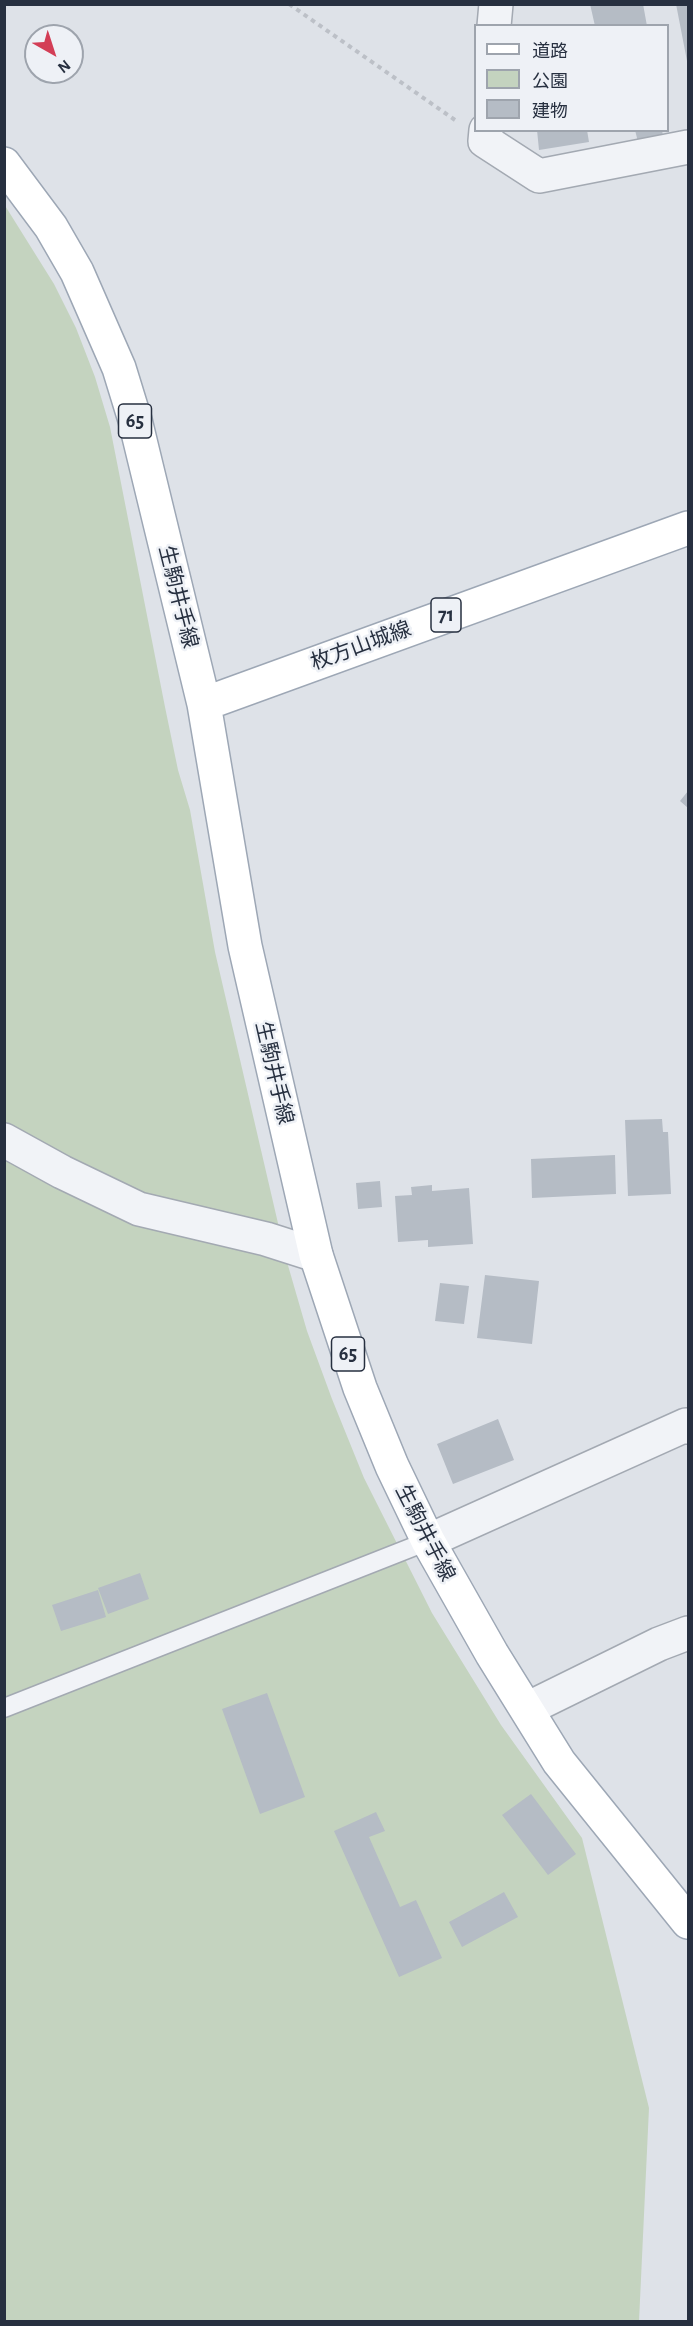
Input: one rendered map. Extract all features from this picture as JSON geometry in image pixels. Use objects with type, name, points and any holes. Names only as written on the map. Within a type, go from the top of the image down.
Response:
[{"type":"main road","name":"生駒井手線","points":[[4,164],[51,227],[76,272],[119,368],[135,420],[204,704],[245,946],[316,1254],[336,1322],[360,1388],[392,1466],[428,1541],[459,1598],[527,1709],[559,1761],[688,1922]]},
{"type":"main road","name":"枚方山城線","points":[[204,704],[688,528]]},
{"type":"street","points":[[494,24],[496,4]]},
{"type":"street","points":[[485,136],[539,176],[688,147]]},
{"type":"street","points":[[4,1140],[62,1172],[139,1209],[316,1254]]},
{"type":"street","points":[[428,1541],[686,1425],[688,1427]]},
{"type":"street","points":[[527,1709],[659,1644],[688,1634]]},
{"type":"lane","points":[[4,1708],[428,1541]]},
{"type":"path","points":[[289,4],[474,129]]},
{"type":"green space","points":[[4,204],[54,284],[76,328],[95,377],[110,427],[178,770],[190,810],[215,952],[287,1262],[307,1331],[364,1478],[432,1613],[501,1725],[582,1838],[649,2108],[639,2321],[5,2321]]},
{"type":"building","points":[[590,4],[643,4],[647,24],[595,24]]},
{"type":"building","points":[[676,4],[688,4],[687,61]]},
{"type":"building","points":[[537,132],[587,132],[589,142],[539,150]]},
{"type":"building","points":[[636,132],[662,132],[663,136],[638,142]]},
{"type":"building","points":[[688,791],[688,808],[680,801]]},
{"type":"building","points":[[662,1119],[663,1132],[668,1132],[671,1194],[628,1196],[625,1120]]},
{"type":"building","points":[[615,1155],[616,1194],[532,1198],[531,1159]]},
{"type":"building","points":[[380,1181],[382,1207],[358,1209],[356,1183]]},
{"type":"building","points":[[432,1185],[432,1191],[469,1188],[473,1244],[428,1247],[428,1240],[398,1242],[395,1196],[412,1195],[411,1187]]},
{"type":"building","points":[[485,1275],[539,1281],[532,1344],[477,1338]]},
{"type":"building","points":[[440,1283],[469,1286],[464,1324],[435,1321]]},
{"type":"building","points":[[498,1419],[514,1460],[453,1484],[437,1444]]},
{"type":"building","points":[[140,1573],[149,1599],[108,1614],[98,1588]]},
{"type":"building","points":[[98,1590],[106,1617],[61,1631],[52,1605]]},
{"type":"building","points":[[267,1693],[305,1797],[260,1814],[222,1709]]},
{"type":"building","points":[[531,1794],[576,1854],[548,1875],[502,1815]]},
{"type":"building","points":[[376,1812],[385,1831],[369,1837],[400,1907],[416,1900],[442,1958],[399,1977],[334,1831]]},
{"type":"building","points":[[504,1892],[518,1917],[462,1947],[449,1922]]}]
